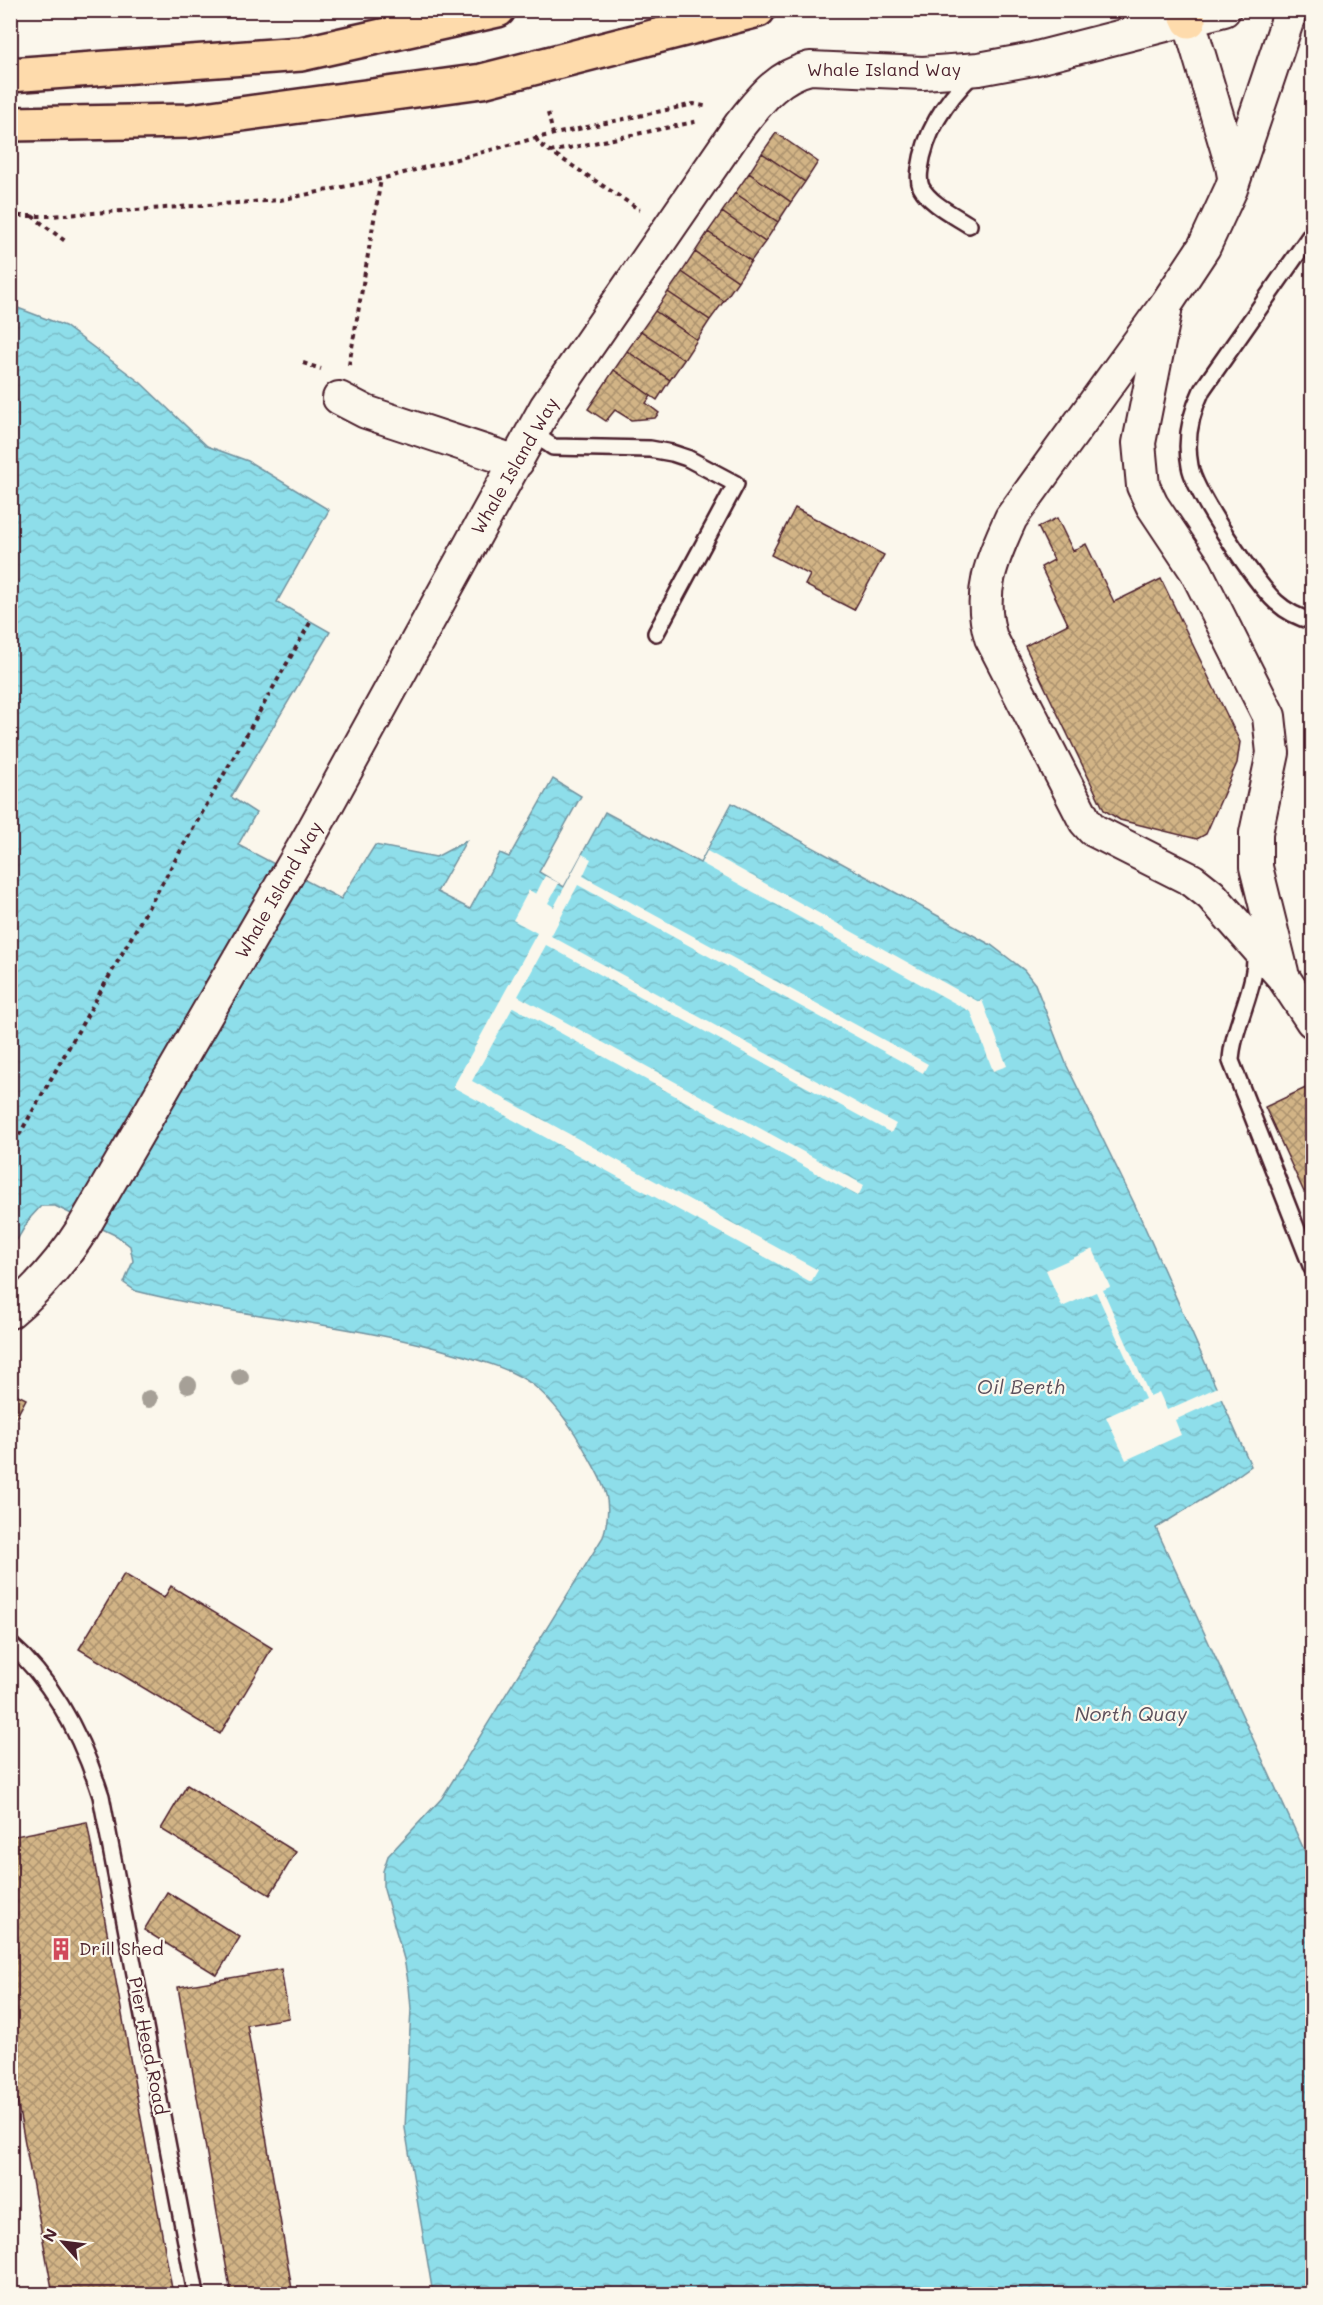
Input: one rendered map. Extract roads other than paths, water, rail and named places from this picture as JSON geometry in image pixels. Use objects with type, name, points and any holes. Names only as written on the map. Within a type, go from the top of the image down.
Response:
[{"type":"highway","points":[[10,75],[301,54],[498,10]]},
{"type":"highway","points":[[10,124],[190,121],[482,81],[758,10]]},
{"type":"street","name":"Whale Island Way","points":[[57,1266],[83,1228],[311,834],[517,462],[531,432],[740,125],[770,88],[794,72],[810,68],[923,73],[979,69],[1033,60],[1186,16],[1224,10]]},
{"type":"street","points":[[1291,10],[1231,189],[1204,247],[1167,303],[1011,518],[995,552],[985,601],[986,622],[991,638],[1085,821],[1103,836],[1192,880],[1211,895],[1283,977],[1312,1022]]},
{"type":"street","points":[[1186,16],[1234,177]]},
{"type":"street","points":[[1167,303],[1140,443],[1143,486],[1152,505],[1196,571],[1269,716],[1273,753],[1256,833],[1257,867],[1283,977]]},
{"type":"street","points":[[339,399],[366,412],[517,462]]},
{"type":"street","points":[[10,1312],[37,1289],[57,1266]]},
{"type":"street","points":[[10,1331],[39,1297],[57,1266]]},
{"type":"lane","points":[[969,225],[926,194],[920,186],[919,177],[924,148],[935,122],[953,95],[979,69]]},
{"type":"lane","points":[[1312,233],[1202,390],[1193,408],[1190,426],[1190,465],[1195,484],[1205,501],[1260,585],[1275,602],[1292,614],[1312,621]]},
{"type":"lane","points":[[531,432],[553,447],[650,449],[672,453],[708,468],[736,484],[656,633]]},
{"type":"lane","points":[[1249,937],[1255,953],[1253,971],[1232,1047],[1231,1061],[1312,1268]]},
{"type":"lane","name":"Pier Head Road","points":[[10,1644],[33,1667],[67,1717],[87,1757],[101,1796],[196,2295]]},
{"type":"water","points":[[10,305],[65,326],[141,383],[207,446],[248,461],[329,510],[277,602],[330,632],[231,797],[256,813],[238,845],[341,899],[375,845],[436,857],[466,841],[437,892],[470,909],[500,853],[509,857],[553,779],[581,796],[539,872],[564,887],[605,812],[700,863],[732,803],[991,945],[1024,970],[1035,984],[1067,1066],[1134,1203],[1251,1466],[1216,1491],[1156,1528],[1312,1867],[1312,2294],[433,2294],[405,2128],[411,2009],[409,1986],[404,1959],[383,1886],[383,1871],[388,1856],[442,1798],[603,1537],[608,1504],[599,1477],[571,1427],[541,1392],[525,1379],[506,1370],[457,1354],[377,1335],[216,1308],[136,1291],[124,1283],[133,1261],[130,1246],[117,1236],[55,1206],[41,1206],[30,1218],[17,1240],[11,1236]]},
{"type":"place","name":"Drill Shed","points":[[61,1949]]},
{"type":"water label","name":"Oil Berth","points":[[1021,1387]]},
{"type":"water label","name":"North Quay","points":[[1131,1714]]}]
